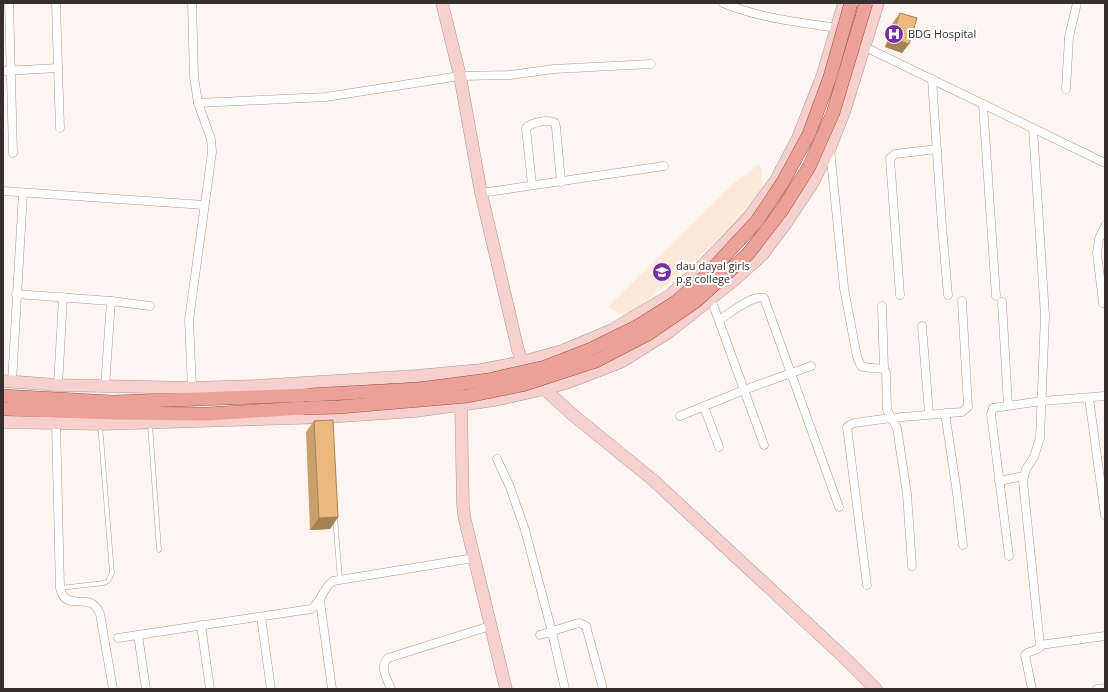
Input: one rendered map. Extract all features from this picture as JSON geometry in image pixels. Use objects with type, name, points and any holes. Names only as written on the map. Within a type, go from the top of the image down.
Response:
[{"type":"main road","points":[[442,3],[460,76],[481,193],[518,350],[527,371],[573,416],[653,480],[849,662],[876,689]]},
{"type":"main road","points":[[8,382],[58,385],[192,388],[262,386],[416,376],[481,370],[522,362],[562,351],[612,330],[669,296],[722,246],[749,217],[776,180],[798,138],[822,77],[844,3]]},
{"type":"main road","points":[[3,409],[114,413],[207,414],[488,380],[545,367],[591,349],[638,326],[676,302],[706,276],[757,221],[783,182],[809,134],[830,77],[851,3]]},
{"type":"main road","points":[[3,396],[113,402],[306,402],[339,406],[468,396],[522,385],[596,361],[648,334],[695,302],[748,254],[782,210],[809,167],[833,113],[866,3]]},
{"type":"main road","points":[[3,422],[100,424],[149,422],[327,421],[461,406],[495,400],[568,382],[621,362],[669,332],[711,299],[762,255],[786,223],[812,184],[830,148],[844,112],[878,3]]},
{"type":"main road","points":[[461,406],[464,506],[467,532],[506,689]]},
{"type":"street","points":[[10,3],[7,71],[13,153]]},
{"type":"street","points":[[56,3],[60,128]]},
{"type":"street","points":[[192,3],[194,77],[198,103],[211,139],[212,152],[189,320],[192,388]]},
{"type":"street","points":[[723,3],[768,18],[836,28]]},
{"type":"street","points":[[1066,89],[1069,37],[1077,3]]},
{"type":"street","points":[[864,47],[1105,163]]},
{"type":"street","points":[[198,103],[326,97],[460,76],[510,76],[538,70],[561,68],[651,64]]},
{"type":"street","points":[[7,71],[58,68]]},
{"type":"street","points":[[932,79],[948,295]]},
{"type":"street","points":[[983,104],[1008,405]]},
{"type":"street","points":[[532,185],[526,128],[531,124],[548,121],[555,123],[556,127],[561,182]]},
{"type":"street","points":[[1032,689],[1025,654],[1037,650],[1040,647],[1040,644],[1023,481],[1026,469],[1034,457],[1040,438],[1045,316],[1033,128]]},
{"type":"street","points":[[830,148],[844,288],[858,362],[865,368],[884,369]]},
{"type":"street","points":[[900,295],[890,158],[895,154],[937,150]]},
{"type":"street","points":[[481,193],[664,166]]},
{"type":"street","points":[[3,191],[204,204]]},
{"type":"street","points":[[8,382],[23,193]]},
{"type":"street","points":[[1103,303],[1097,253],[1105,226]]},
{"type":"street","points":[[16,294],[111,301],[150,306]]},
{"type":"street","points":[[58,385],[63,297]]},
{"type":"street","points":[[719,320],[754,298],[764,298],[839,507]]},
{"type":"street","points":[[711,299],[764,445]]},
{"type":"street","points":[[105,386],[111,301]]},
{"type":"street","points":[[868,585],[848,427],[854,424],[891,418],[962,412],[968,407],[962,301]]},
{"type":"street","points":[[882,306],[887,410],[897,428],[907,494],[912,566]]},
{"type":"street","points":[[922,326],[929,414]]},
{"type":"street","points":[[680,416],[744,390],[811,366]]},
{"type":"street","points":[[1009,556],[991,411],[993,408],[1008,405],[1105,396]]},
{"type":"street","points":[[1089,398],[1105,515]]},
{"type":"street","points":[[704,406],[719,447]]},
{"type":"street","points":[[945,413],[963,545]]},
{"type":"street","points":[[56,423],[60,588],[63,596],[67,600],[87,602],[94,604],[98,608],[113,689]]},
{"type":"street","points":[[497,460],[510,487],[525,530],[552,632],[565,689]]},
{"type":"street","points":[[1000,481],[1024,476]]},
{"type":"street","points":[[118,638],[311,609],[320,601],[328,584],[333,581],[474,558]]},
{"type":"street","points":[[320,601],[332,689]]},
{"type":"street","points":[[261,617],[271,689]]},
{"type":"street","points":[[540,636],[575,624],[580,623],[586,626],[603,689]]},
{"type":"street","points":[[201,626],[210,689]]},
{"type":"street","points":[[391,689],[383,667],[384,662],[388,658],[490,626]]},
{"type":"street","points":[[138,634],[146,689]]},
{"type":"street","points":[[1040,644],[1105,636]]},
{"type":"street","points":[[1097,689],[1105,688]]},
{"type":"lane","points":[[149,422],[159,550]]},
{"type":"lane","points":[[60,588],[104,583],[108,581],[112,573],[100,424]]},
{"type":"lane","points":[[334,510],[340,580]]},
{"type":"shaded area","name":"dau dayal girls p.g college","points":[[760,164],[764,194],[716,242],[646,302],[649,322],[630,319],[608,307],[734,183]]},
{"type":"building","points":[[900,13],[917,18],[909,44],[891,38]]},
{"type":"building","points":[[333,420],[338,517],[319,518],[314,421]]},
{"type":"place","name":"BDG Hospital","points":[[894,34]]},
{"type":"place","name":"dau dayal girls p.g college","points":[[662,272]]}]
